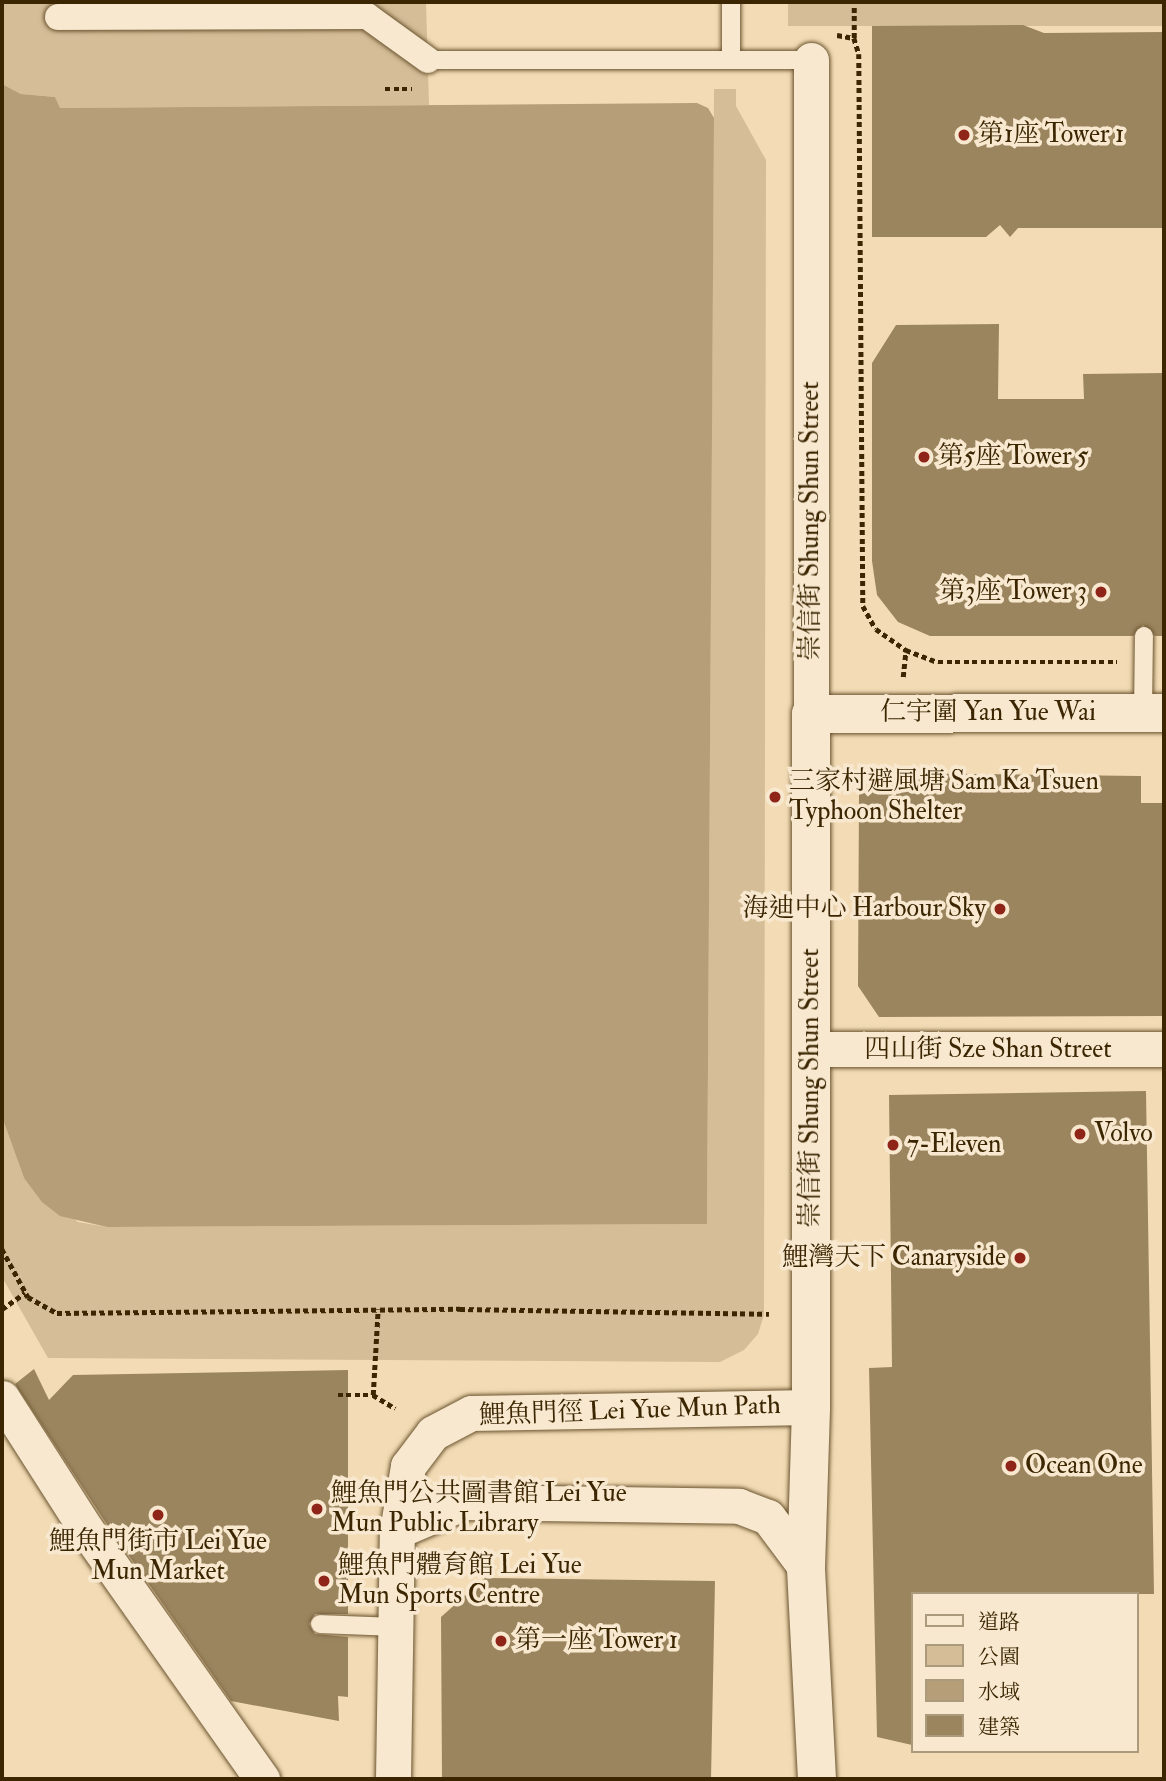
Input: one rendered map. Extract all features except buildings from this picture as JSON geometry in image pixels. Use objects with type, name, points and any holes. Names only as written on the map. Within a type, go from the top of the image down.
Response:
[{"type":"street","points":[[58,17],[367,16],[428,60]]},
{"type":"street","name":"崇信街 Shung Shun Street","points":[[817,1779],[813,1762],[806,1568],[811,1407],[811,714],[821,47]]},
{"type":"street","name":"仁宇圍 Yan Yue Wai","points":[[811,714],[1154,713]]},
{"type":"street","name":"四山街 Sze Shan Street","points":[[812,1049],[1164,1049]]},
{"type":"street","points":[[2,1398],[87,1531],[262,1779]]},
{"type":"street","name":"鯉魚門徑 Lei Yue Mun Path","points":[[393,1779],[397,1531],[408,1466],[432,1433],[471,1413],[811,1407]]},
{"type":"street","points":[[397,1531],[465,1502],[739,1506],[768,1517],[806,1568]]},
{"type":"lane","points":[[731,3],[731,60]]},
{"type":"lane","points":[[428,60],[731,60],[821,47]]},
{"type":"lane","points":[[1144,636],[1143,662],[1154,713]]},
{"type":"lane","points":[[320,1624],[394,1627]]},
{"type":"path","name":"仁宇圍 Yan Yue Wai","points":[[854,2],[854,38],[859,54],[863,606],[876,629],[906,650],[938,662],[1143,662]]},
{"type":"path","points":[[821,47],[854,38]]},
{"type":"path","points":[[385,89],[419,89]]},
{"type":"path","points":[[2,1249],[25,1293],[57,1313],[378,1309],[769,1314]]},
{"type":"path","points":[[2,1309],[25,1293]]},
{"type":"path","points":[[373,1395],[378,1309]]},
{"type":"path","points":[[338,1395],[373,1395],[395,1409]]},
{"type":"green space","points":[[2,2],[426,2],[429,105],[59,108],[55,97],[21,94],[2,84]]},
{"type":"green space","points":[[788,2],[1164,2],[1164,26],[788,26]]},
{"type":"green space","points":[[714,89],[736,89],[736,106],[766,160],[764,1315],[758,1334],[744,1350],[720,1362],[48,1358],[2,1277],[2,1117],[24,1178],[78,1222],[107,1227],[707,1224]]},
{"type":"water","points":[[2,84],[21,94],[55,97],[60,108],[697,103],[708,108],[714,118],[707,1224],[107,1227],[60,1216],[42,1202],[24,1178],[2,1117]]},
{"type":"place","name":"第1座 Tower 1","points":[[964,135]]},
{"type":"place","name":"第5座 Tower 5","points":[[924,457]]},
{"type":"place","name":"第3座 Tower 3","points":[[1101,592]]},
{"type":"place","name":"三家村避風塘 Sam Ka Tsuen Typhoon Shelter","points":[[775,797]]},
{"type":"place","name":"海迪中心 Harbour Sky","points":[[1000,909]]},
{"type":"place","name":"Volvo","points":[[1080,1134]]},
{"type":"place","name":"7-Eleven","points":[[893,1145]]},
{"type":"place","name":"鯉灣天下 Canaryside","points":[[1020,1258]]},
{"type":"place","name":"Ocean One","points":[[1011,1466]]},
{"type":"place","name":"鯉魚門公共圖書館 Lei Yue Mun Public Library","points":[[317,1509]]},
{"type":"place","name":"鯉魚門街市 Lei Yue Mun Market","points":[[158,1515]]},
{"type":"place","name":"鯉魚門體育館 Lei Yue Mun Sports Centre","points":[[324,1581]]},
{"type":"place","name":"第一座 Tower 1","points":[[501,1641]]}]
